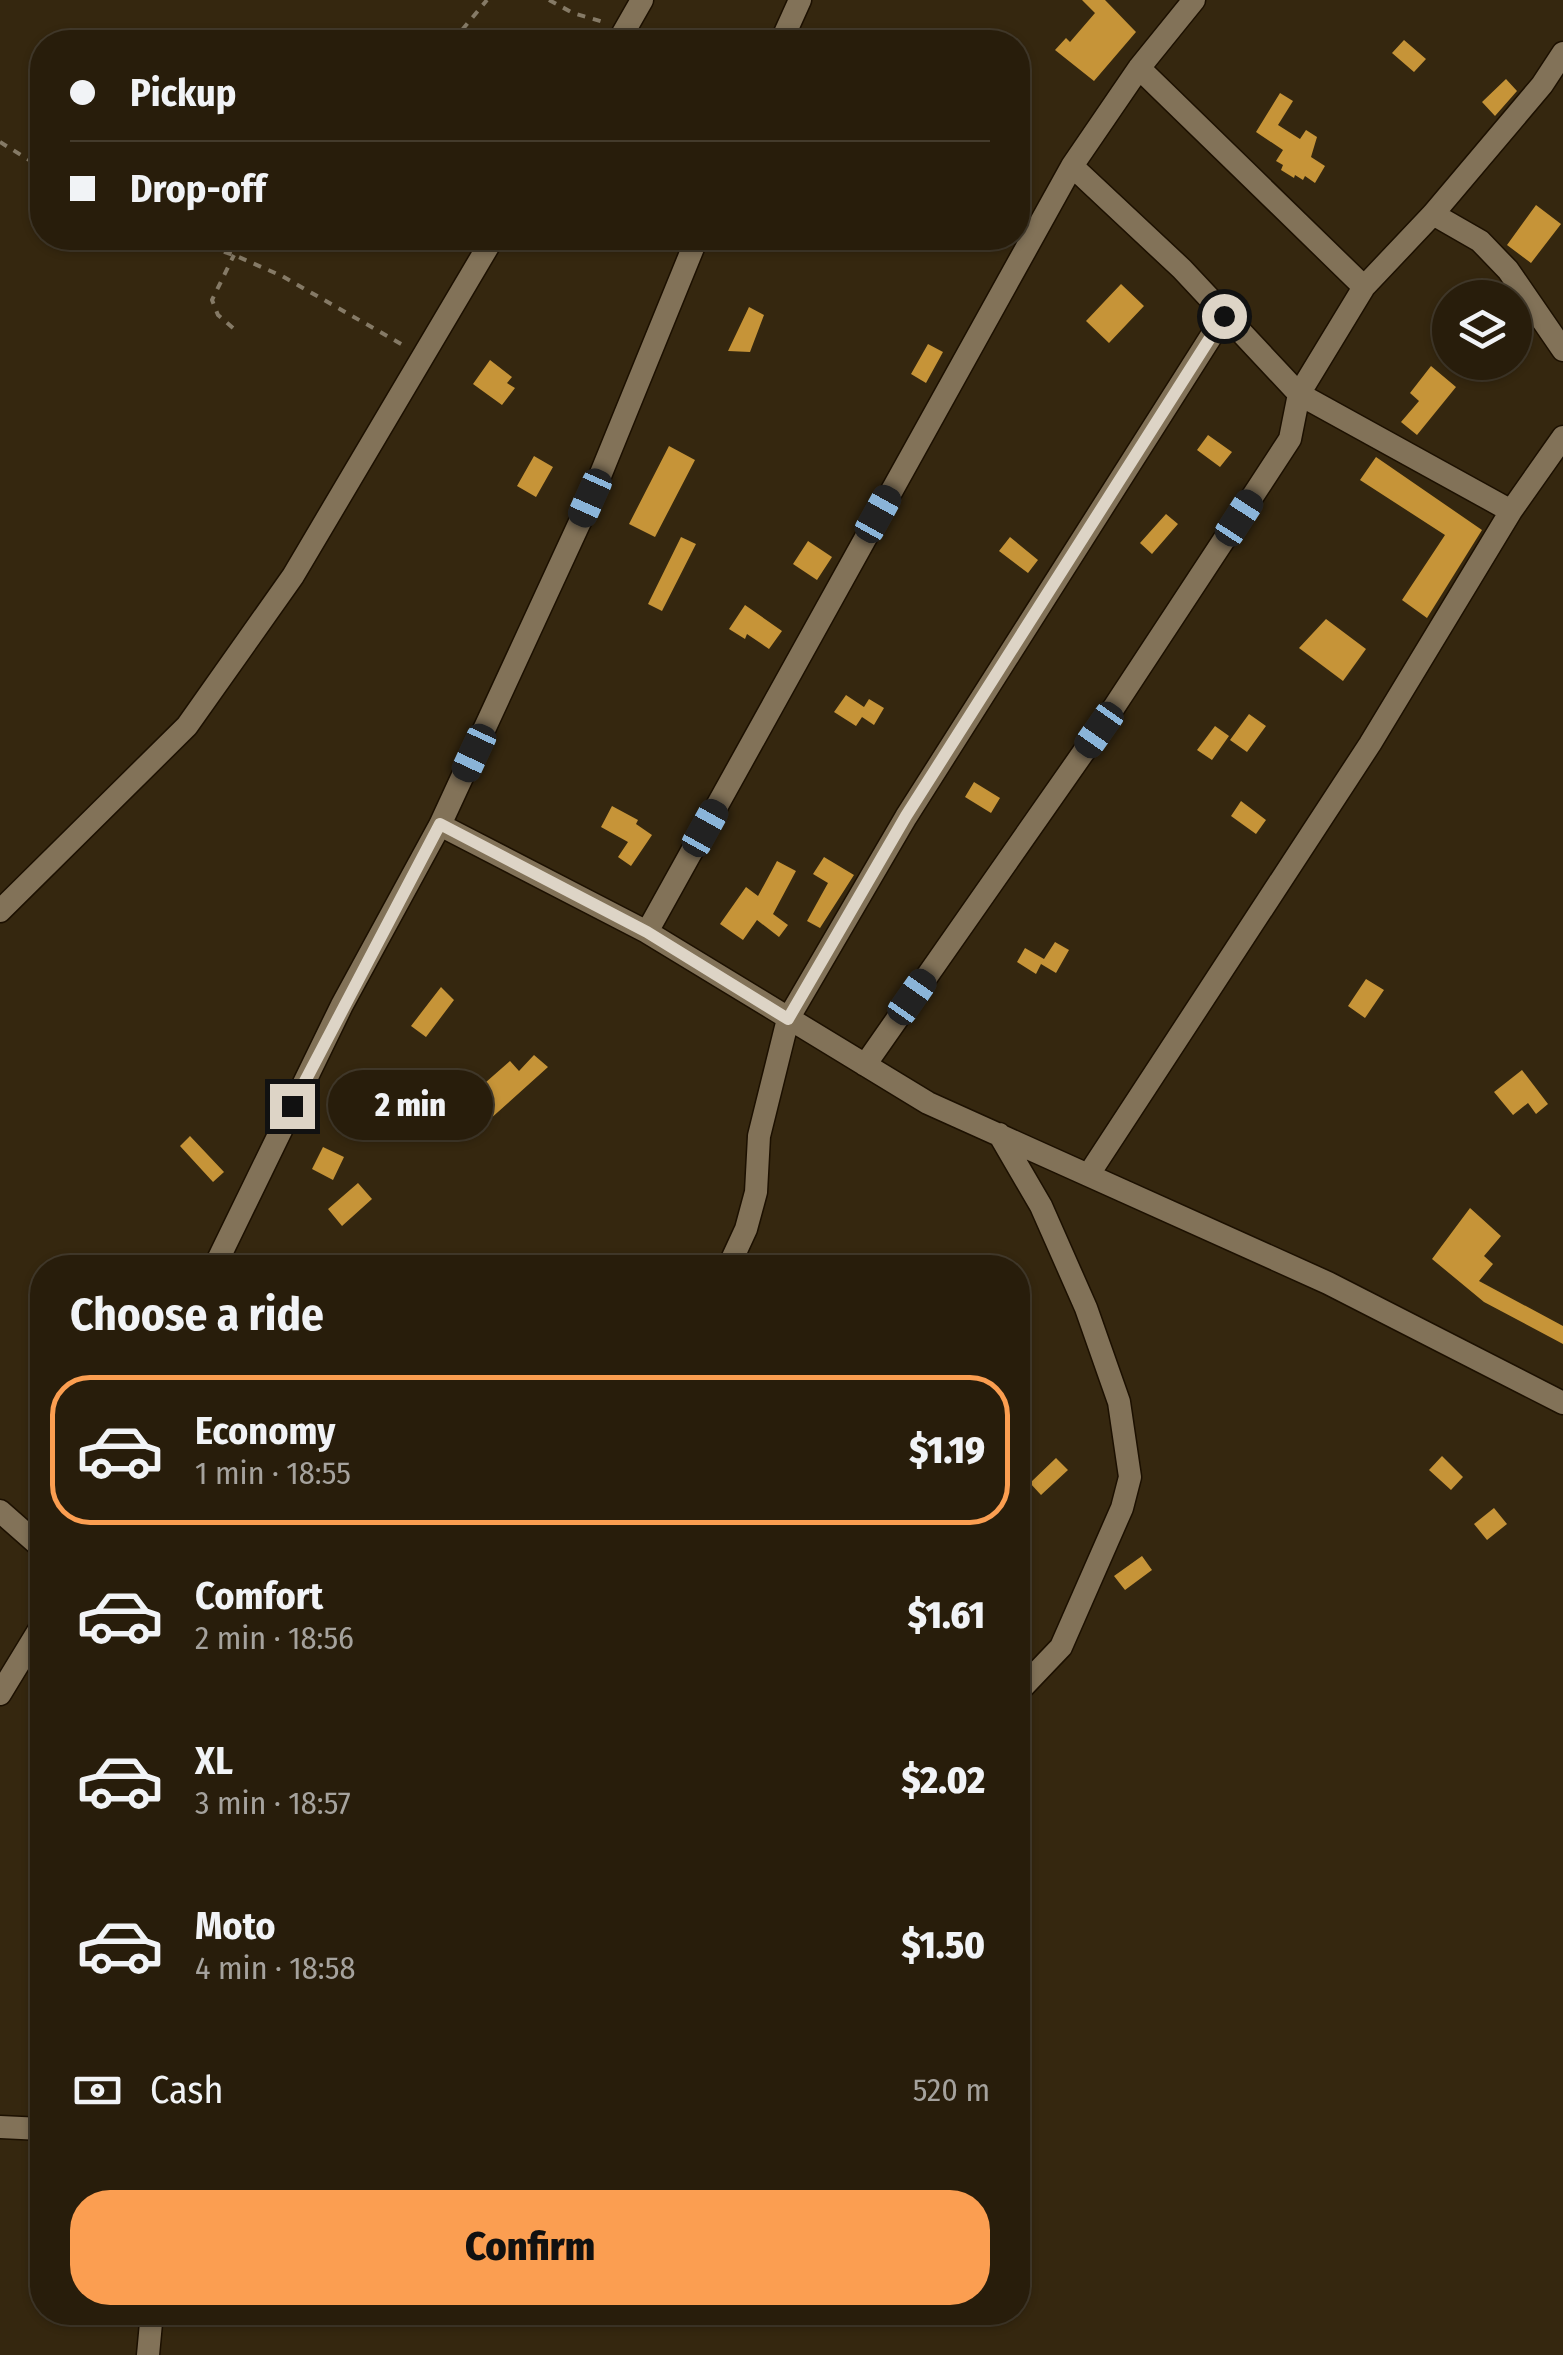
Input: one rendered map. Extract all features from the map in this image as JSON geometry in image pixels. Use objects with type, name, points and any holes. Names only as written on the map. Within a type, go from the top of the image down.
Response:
[{"type":"street","points":[[625,30],[642,0]]},
{"type":"street","points":[[787,30],[800,0]]},
{"type":"street","points":[[1030,242],[1072,166],[1139,68],[1194,0]]},
{"type":"street","points":[[865,1065],[1099,730],[1290,439],[1299,394],[1364,287],[1433,214],[1531,98],[1563,53]]},
{"type":"street","points":[[1139,68],[1364,287]]},
{"type":"street","points":[[1072,166],[1182,268],[1299,394],[1510,510]]},
{"type":"street","points":[[1433,214],[1480,241],[1508,270],[1563,350]]},
{"type":"street","points":[[0,911],[187,726],[292,576],[362,462],[420,354],[485,250]]},
{"type":"street","points":[[220,1255],[342,1005],[440,824],[590,498],[693,250]]},
{"type":"street","points":[[647,932],[1025,250]]},
{"type":"street","points":[[733,1255],[753,1204],[760,1136],[788,1019],[906,816],[1224,316]]},
{"type":"street","points":[[1090,1174],[1370,744],[1510,510],[1563,437]]},
{"type":"street","points":[[440,824],[647,932],[928,1103],[1379,1308],[1563,1403]]},
{"type":"street","points":[[1000,1134],[1041,1206],[1086,1308],[1119,1402],[1130,1476],[1122,1508],[1061,1647],[1030,1679]]},
{"type":"street","points":[[0,1510],[30,1537]]},
{"type":"street","points":[[0,1694],[30,1644]]},
{"type":"street","points":[[0,2127],[30,2129]]},
{"type":"street","points":[[148,2355],[151,2325]]},
{"type":"path","points":[[462,30],[487,0]]},
{"type":"path","points":[[550,0],[611,30]]},
{"type":"path","points":[[0,142],[30,161]]},
{"type":"path","points":[[218,250],[282,276],[420,354]]},
{"type":"path","points":[[233,328],[218,315],[212,300],[234,255]]},
{"type":"building","points":[[1082,0],[1105,0],[1136,32],[1094,81],[1055,50],[1066,38],[1070,42],[1095,13]]},
{"type":"building","points":[[1404,40],[1426,59],[1414,72],[1392,53]]},
{"type":"building","points":[[1506,79],[1517,91],[1495,116],[1482,102]]},
{"type":"building","points":[[1280,93],[1293,101],[1278,125],[1300,139],[1306,130],[1317,137],[1311,157],[1325,166],[1315,183],[1281,170],[1283,165],[1276,161],[1283,150],[1256,132]]},
{"type":"building","points":[[1536,205],[1561,224],[1531,263],[1507,245]]},
{"type":"building","points":[[1121,284],[1144,306],[1109,343],[1086,321]]},
{"type":"building","points":[[749,307],[764,315],[750,352],[728,351]]},
{"type":"building","points":[[928,344],[943,352],[926,383],[911,374]]},
{"type":"building","points":[[490,360],[512,377],[507,383],[515,388],[502,405],[473,384]]},
{"type":"building","points":[[1431,366],[1432,380],[1448,380],[1456,387],[1417,435],[1401,422],[1419,401],[1410,393]]},
{"type":"building","points":[[1208,435],[1232,452],[1220,467],[1197,450]]},
{"type":"building","points":[[669,446],[695,460],[655,537],[629,524]]},
{"type":"building","points":[[534,456],[553,467],[536,497],[517,486]]},
{"type":"building","points":[[1376,457],[1482,530],[1427,618],[1402,600],[1445,535],[1360,480]]},
{"type":"building","points":[[1166,514],[1178,524],[1152,554],[1140,543]]},
{"type":"building","points":[[681,537],[696,544],[662,611],[648,604]]},
{"type":"building","points":[[1010,537],[1038,560],[1028,573],[999,551]]},
{"type":"building","points":[[808,541],[832,557],[817,580],[793,564]]},
{"type":"building","points":[[745,605],[782,631],[769,649],[747,634],[745,639],[729,629]]},
{"type":"building","points":[[1326,619],[1366,649],[1343,681],[1299,648]]},
{"type":"building","points":[[846,695],[864,707],[869,699],[884,708],[874,725],[862,717],[856,726],[834,712]]},
{"type":"building","points":[[1249,714],[1266,726],[1247,752],[1230,740]]},
{"type":"building","points":[[1215,726],[1229,736],[1212,760],[1197,750]]},
{"type":"building","points":[[974,782],[1000,798],[991,813],[965,797]]},
{"type":"building","points":[[1241,801],[1266,820],[1256,834],[1231,816]]},
{"type":"building","points":[[612,806],[638,820],[636,824],[652,835],[631,866],[618,857],[628,842],[601,827]]},
{"type":"building","points":[[824,857],[854,875],[820,928],[807,921],[828,883],[813,874]]},
{"type":"building","points":[[777,861],[796,871],[773,914],[788,925],[779,937],[757,920],[743,940],[720,924],[746,887],[758,896]]},
{"type":"building","points":[[1055,942],[1069,950],[1056,973],[1041,964],[1036,974],[1017,962],[1025,948],[1044,959]]},
{"type":"building","points":[[1366,979],[1384,990],[1365,1018],[1348,1006]]},
{"type":"building","points":[[441,987],[454,1000],[426,1037],[411,1026]]},
{"type":"building","points":[[534,1055],[548,1067],[489,1120],[469,1097],[510,1061],[519,1071]]},
{"type":"building","points":[[1522,1070],[1548,1104],[1536,1114],[1528,1103],[1513,1115],[1494,1092]]},
{"type":"building","points":[[190,1136],[224,1172],[213,1182],[180,1146]]},
{"type":"building","points":[[323,1147],[344,1157],[333,1180],[312,1169]]},
{"type":"building","points":[[358,1183],[372,1199],[342,1226],[328,1209]]},
{"type":"building","points":[[1470,1208],[1501,1236],[1484,1256],[1493,1264],[1479,1281],[1563,1326],[1563,1344],[1484,1302],[1432,1259]]},
{"type":"building","points":[[1442,1456],[1463,1477],[1451,1490],[1429,1470]]},
{"type":"building","points":[[1056,1458],[1068,1470],[1041,1495],[1030,1483]]},
{"type":"building","points":[[1494,1508],[1507,1524],[1487,1540],[1474,1524]]},
{"type":"building","points":[[1142,1556],[1152,1570],[1125,1590],[1114,1576]]},
{"type":"route","points":[[292,1106],[440,824],[647,932],[788,1019],[906,816],[1224,316]]}]
